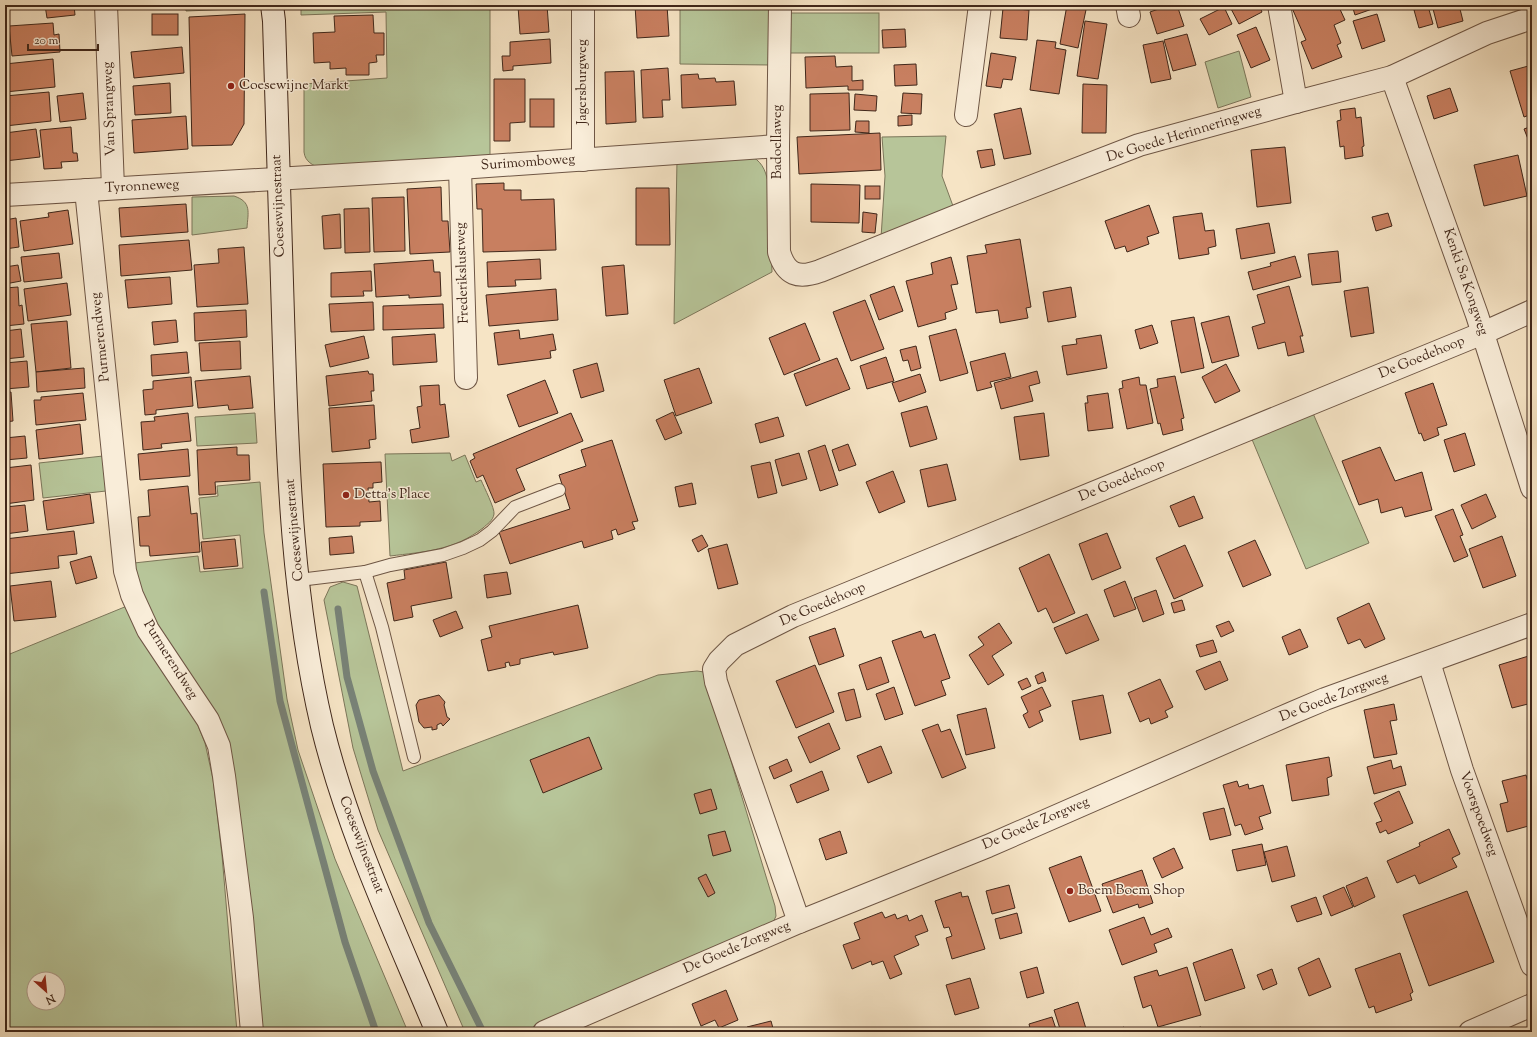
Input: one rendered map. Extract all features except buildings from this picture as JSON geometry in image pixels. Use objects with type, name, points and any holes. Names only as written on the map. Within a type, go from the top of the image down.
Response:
[{"type":"street","name":"Van Sprangweg","points":[[106,5],[113,188]]},
{"type":"street","name":"Coesewijnestraat","points":[[272,5],[274,21],[286,418],[293,530],[310,664],[322,725],[339,788],[356,839],[437,1032]]},
{"type":"street","name":"Jagersburgweg","points":[[583,5],[583,160]]},
{"type":"street","name":"Badoellaweg","points":[[780,5],[778,146],[779,252],[782,261],[794,274]]},
{"type":"street","points":[[966,115],[980,5]]},
{"type":"street","points":[[1279,5],[1296,102]]},
{"type":"street","name":"De Goede Herinneringweg","points":[[794,274],[811,274],[820,271],[1139,145],[1392,77],[1487,33],[1532,18]]},
{"type":"street","name":"Kenki Sa Kongweg","points":[[1392,77],[1483,333],[1532,488]]},
{"type":"street","name":"Surimomboweg","points":[[278,180],[778,146]]},
{"type":"street","name":"Frederikslustweg","points":[[460,168],[466,378]]},
{"type":"street","name":"Tyronneweg","points":[[5,195],[278,180]]},
{"type":"street","name":"Purmerendweg","points":[[86,190],[125,571],[132,595],[148,630],[208,720],[218,746],[224,776],[241,910],[252,1032]]},
{"type":"street","name":"De Goedehoop","points":[[799,922],[716,682],[714,669],[719,661],[735,645],[793,616],[1483,333],[1532,311]]},
{"type":"street","name":"De Goede Zorgweg","points":[[544,1032],[799,922],[988,846],[1292,713],[1326,699],[1532,624]]},
{"type":"street","name":"Voorspoedweg","points":[[1429,662],[1462,770],[1532,965]]},
{"type":"street","points":[[1470,1032],[1532,1005]]},
{"type":"lane","points":[[299,580],[365,572],[390,565],[444,555],[480,540],[492,531],[515,507],[560,490]]},
{"type":"lane","points":[[365,572],[382,627],[414,757]]},
{"type":"green space","points":[[186,5],[237,5],[237,9],[186,11]]},
{"type":"green space","points":[[301,5],[490,5],[490,157],[321,169],[310,163],[304,152],[304,84],[387,78],[386,12],[301,15]]},
{"type":"green space","points":[[680,5],[770,5],[770,65],[680,64]]},
{"type":"green space","points":[[786,13],[879,13],[879,53],[786,53]]},
{"type":"green space","points":[[1239,51],[1251,97],[1218,108],[1205,62]]},
{"type":"green space","points":[[946,136],[942,176],[953,206],[881,238],[885,176],[882,137]]},
{"type":"green space","points":[[753,157],[764,169],[769,186],[772,272],[674,324],[677,160]]},
{"type":"green space","points":[[234,196],[244,201],[248,208],[247,228],[192,235],[192,197]]},
{"type":"green space","points":[[1312,411],[1369,543],[1306,569],[1251,437]]},
{"type":"green space","points":[[255,413],[257,443],[197,446],[195,417]]},
{"type":"green space","points":[[450,453],[452,461],[465,455],[476,482],[481,480],[494,511],[492,519],[483,528],[472,535],[461,541],[439,549],[390,556],[385,454]]},
{"type":"green space","points":[[103,456],[106,491],[43,498],[39,463]]},
{"type":"green space","points":[[260,482],[264,533],[287,699],[298,750],[335,859],[408,1032],[260,1032],[239,810],[164,635],[146,605],[134,563],[198,556],[200,572],[243,568],[240,535],[203,539],[199,498],[218,496],[217,486]]},
{"type":"green space","points":[[343,582],[357,586],[403,771],[658,675],[697,671],[704,672],[775,906],[776,916],[772,925],[647,983],[532,1032],[465,1032],[378,830],[353,748],[324,600],[330,587]]},
{"type":"green space","points":[[127,606],[193,713],[205,743],[213,779],[222,855],[237,1032],[5,1032],[5,656]]},
{"type":"waterway","points":[[264,592],[280,701],[345,942],[376,1032]]},
{"type":"waterway","points":[[338,609],[347,677],[373,771],[429,923],[483,1032]]},
{"type":"place","name":"Coesewijne Markt","points":[[231,86]]},
{"type":"place","name":"Detta's Place","points":[[346,495]]},
{"type":"place","name":"Boem Boem Shop","points":[[1070,891]]}]
